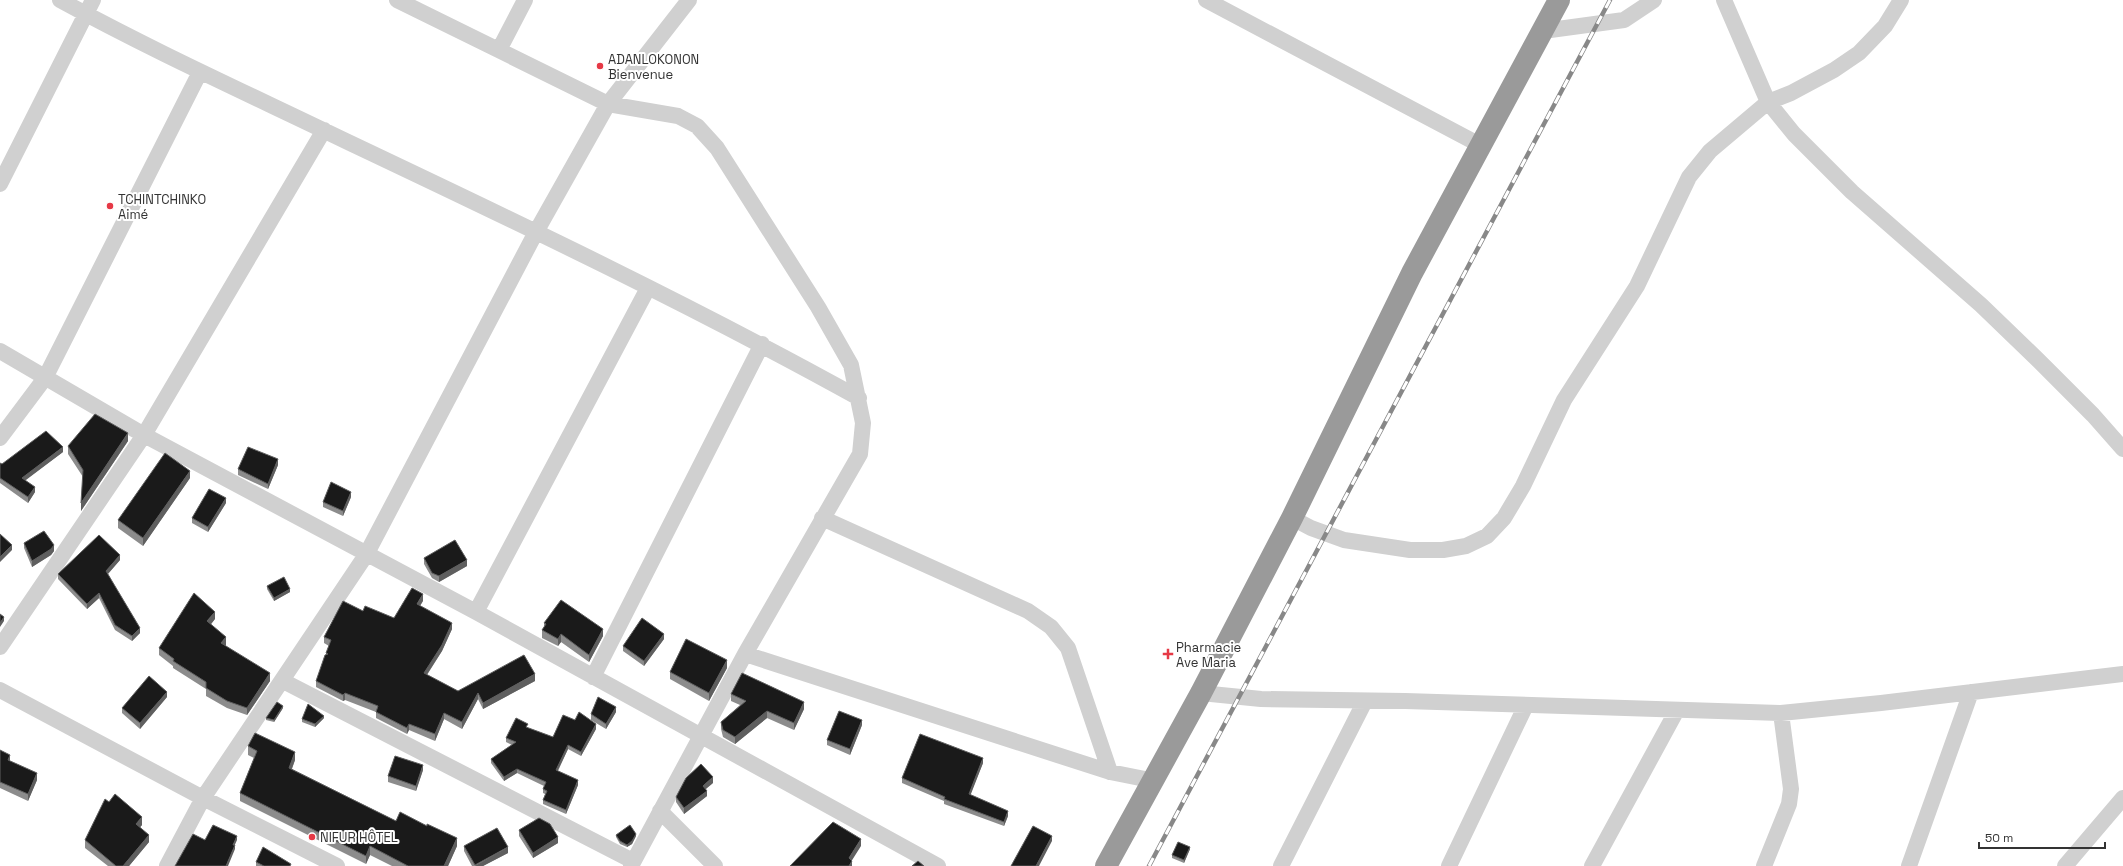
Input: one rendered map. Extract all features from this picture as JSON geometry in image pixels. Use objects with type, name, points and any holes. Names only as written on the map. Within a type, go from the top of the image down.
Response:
[{"type":"highway","points":[[1106,866],[1155,781],[1292,518],[1412,273],[1559,0]]},
{"type":"street","points":[[60,0],[89,7],[200,72],[536,232],[762,344],[859,398]]},
{"type":"street","points":[[283,681],[632,864],[745,654],[860,454],[863,423],[851,365],[813,301],[717,148],[697,126],[678,116],[608,104],[397,0]]},
{"type":"street","points":[[499,50],[525,0]]},
{"type":"street","points":[[167,866],[203,798],[283,681],[366,555],[536,232],[608,104],[689,0]]},
{"type":"street","points":[[1206,0],[1480,145]]},
{"type":"street","points":[[1543,31],[1624,20],[1654,0]]},
{"type":"street","points":[[1724,0],[1768,102],[1794,134],[1852,192],[1981,305],[2093,415],[2123,449]]},
{"type":"street","points":[[1292,518],[1311,528],[1344,540],[1410,550],[1443,550],[1459,548],[1487,536],[1504,518],[1523,486],[1564,400],[1637,286],[1689,178],[1710,151],[1768,102],[1791,93],[1834,70],[1859,53],[1885,26],[1901,0]]},
{"type":"street","points":[[0,184],[89,7]]},
{"type":"street","points":[[0,438],[45,378],[200,72]]},
{"type":"street","points":[[0,647],[144,435],[324,130]]},
{"type":"street","points":[[476,612],[648,288]]},
{"type":"street","points":[[593,677],[762,344]]},
{"type":"street","points":[[0,350],[45,378],[144,435],[366,555],[476,612],[938,866]]},
{"type":"street","points":[[822,518],[1028,611],[1051,627],[1068,648],[1110,772]]},
{"type":"street","points":[[745,654],[1110,772],[1155,781]]},
{"type":"street","points":[[1201,693],[1262,699],[1781,713],[1881,703],[2123,674]]},
{"type":"street","points":[[0,690],[203,798],[337,866]]},
{"type":"street","points":[[1909,866],[1972,692]]},
{"type":"street","points":[[1280,866],[1365,701]]},
{"type":"street","points":[[1449,866],[1526,705]]},
{"type":"street","points":[[1592,866],[1677,710]]},
{"type":"street","points":[[1764,866],[1789,804],[1791,789],[1781,713]]},
{"type":"street","points":[[2065,866],[2123,798]]},
{"type":"street","points":[[660,811],[715,866]]},
{"type":"building","points":[[95,414],[128,433],[81,503],[83,470],[68,446]]},
{"type":"building","points":[[46,431],[63,447],[22,478],[35,487],[28,497],[0,478],[0,463],[2,464]]},
{"type":"building","points":[[248,447],[278,459],[268,484],[238,469]]},
{"type":"building","points":[[165,453],[190,471],[143,538],[118,520]]},
{"type":"building","points":[[331,482],[351,492],[343,511],[323,502]]},
{"type":"building","points":[[209,489],[226,498],[208,527],[192,518]]},
{"type":"building","points":[[44,531],[54,545],[51,549],[32,561],[24,543]]},
{"type":"building","points":[[0,534],[12,545],[0,557]]},
{"type":"building","points":[[99,535],[120,555],[106,571],[140,628],[132,636],[115,625],[99,593],[87,604],[58,574]]},
{"type":"building","points":[[455,540],[467,560],[439,576],[432,573],[424,558]]},
{"type":"building","points":[[284,577],[290,589],[274,598],[267,586]]},
{"type":"building","points":[[412,588],[423,594],[417,604],[452,623],[442,645],[424,673],[458,691],[524,655],[535,674],[483,703],[478,693],[462,722],[444,713],[435,734],[409,724],[407,728],[376,712],[378,706],[345,693],[343,695],[316,681],[325,655],[328,654],[326,653],[331,640],[324,637],[343,601],[363,611],[365,606],[394,618]]},
{"type":"building","points":[[194,593],[215,612],[207,621],[226,637],[221,643],[270,673],[247,708],[227,701],[206,688],[206,682],[173,661],[174,659],[159,648]]},
{"type":"building","points":[[561,600],[603,629],[589,655],[561,634],[558,639],[542,630],[546,624],[544,623]]},
{"type":"building","points":[[0,614],[4,617],[0,623]]},
{"type":"building","points":[[642,618],[664,634],[644,661],[623,646]]},
{"type":"building","points":[[686,639],[727,660],[709,693],[670,672]]},
{"type":"building","points":[[742,673],[804,702],[794,723],[767,711],[735,737],[723,730],[721,722],[746,701],[731,694]]},
{"type":"building","points":[[149,676],[167,692],[140,723],[122,708]]},
{"type":"building","points":[[598,697],[616,707],[606,724],[591,714]]},
{"type":"building","points":[[277,702],[283,706],[274,720],[266,718]]},
{"type":"building","points":[[308,704],[324,716],[315,724],[302,719]]},
{"type":"building","points":[[839,711],[862,720],[850,749],[827,740]]},
{"type":"building","points":[[579,712],[596,724],[581,752],[568,745],[556,770],[578,780],[566,810],[543,800],[547,791],[543,789],[546,782],[517,769],[504,777],[491,759],[516,742],[506,738],[516,718],[528,724],[526,727],[553,737],[563,715],[575,720]]},
{"type":"building","points":[[255,733],[295,752],[289,768],[396,821],[400,812],[427,826],[427,824],[457,838],[444,866],[408,866],[370,846],[366,856],[240,793],[257,751],[248,746]]},
{"type":"building","points":[[920,734],[983,758],[969,794],[1008,811],[1004,822],[944,799],[945,797],[902,778]]},
{"type":"building","points":[[0,750],[10,755],[8,760],[37,773],[28,794],[0,782]]},
{"type":"building","points":[[395,756],[423,765],[416,786],[388,776]]},
{"type":"building","points":[[701,764],[713,777],[703,786],[707,791],[684,808],[676,797],[686,778]]},
{"type":"building","points":[[115,794],[142,817],[136,824],[149,835],[123,866],[116,866],[85,840],[105,799],[109,802]]},
{"type":"building","points":[[539,818],[550,824],[558,837],[533,853],[519,830]]},
{"type":"building","points":[[833,822],[861,839],[849,858],[852,861],[849,866],[790,866]]},
{"type":"building","points":[[213,825],[237,836],[233,845],[235,845],[226,866],[175,866],[193,834],[205,840]]},
{"type":"building","points":[[630,825],[636,834],[632,841],[627,845],[620,841],[616,835]]},
{"type":"building","points":[[1033,826],[1052,836],[1036,866],[1011,866]]},
{"type":"building","points":[[497,828],[508,847],[475,865],[464,846]]},
{"type":"building","points":[[1178,842],[1190,847],[1184,860],[1172,855]]},
{"type":"building","points":[[263,847],[291,864],[290,866],[264,866],[256,862]]},
{"type":"building","points":[[918,861],[924,866],[912,866]]},
{"type":"railway","points":[[1149,866],[1610,0]]},
{"type":"place","name":"ADANLOKONON Bienvenue","points":[[600,66]]},
{"type":"place","name":"TCHINTCHINKO Aimé","points":[[110,206]]},
{"type":"place","name":"Pharmacie Ave Maria","points":[[1168,654]]},
{"type":"place","name":"NIFUR HÔTEL","points":[[312,837]]}]
